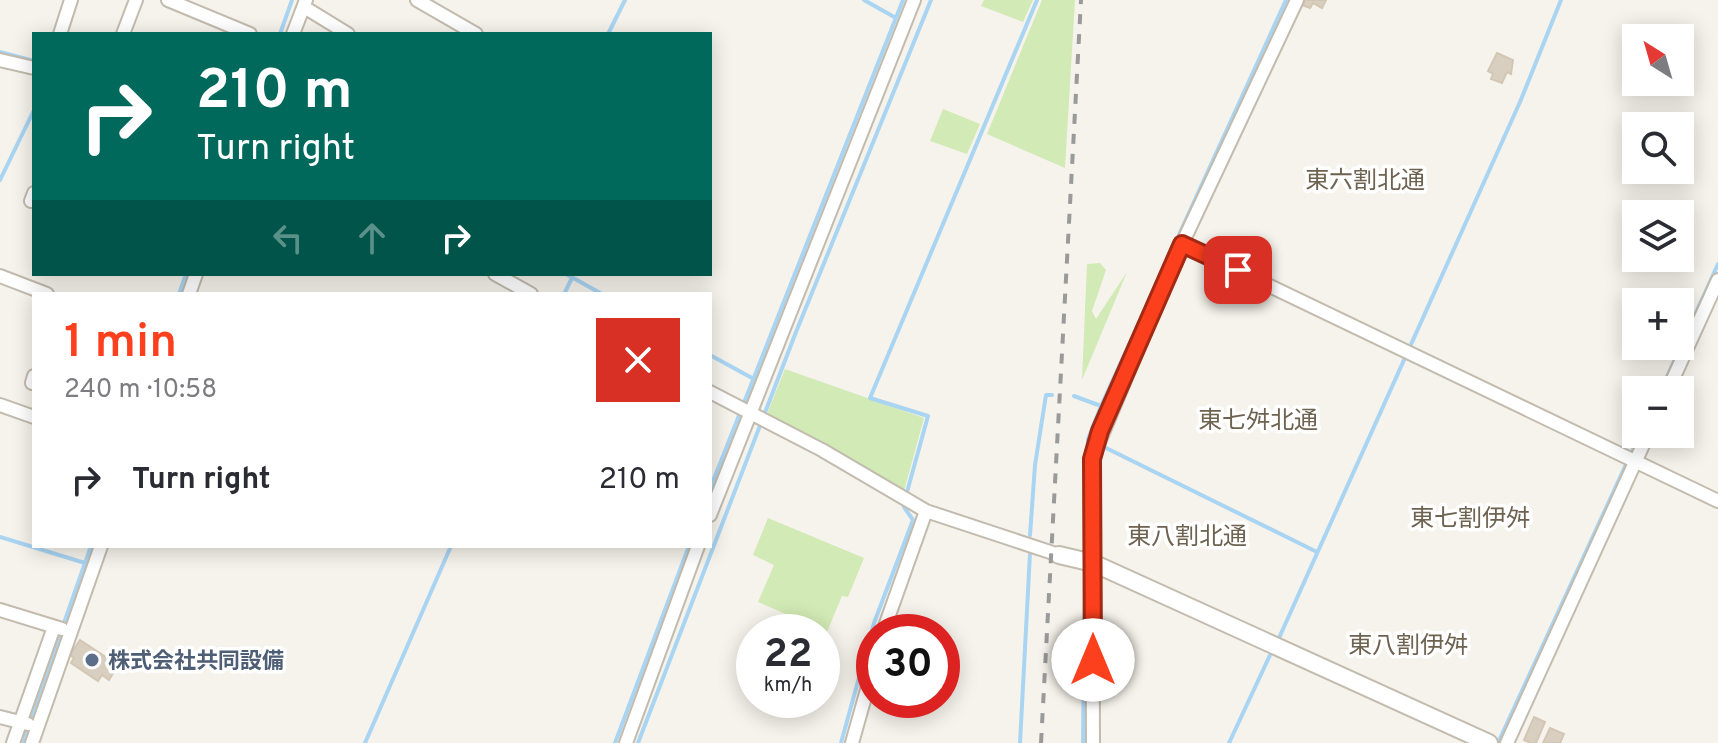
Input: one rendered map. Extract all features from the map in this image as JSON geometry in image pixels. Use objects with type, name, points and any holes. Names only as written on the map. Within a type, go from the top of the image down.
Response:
[{"type":"street","points":[[61,32],[71,0]]},
{"type":"street","points":[[124,32],[136,0]]},
{"type":"street","points":[[168,0],[245,32]]},
{"type":"street","points":[[417,0],[459,30]]},
{"type":"street","points":[[712,510],[914,0]]},
{"type":"street","points":[[1093,743],[1087,562],[1092,459],[1182,244],[1297,0]]},
{"type":"street","points":[[294,32],[305,4],[345,32]]},
{"type":"street","points":[[0,60],[32,68]]},
{"type":"street","points":[[1182,244],[1718,501]]},
{"type":"street","points":[[0,276],[42,292]]},
{"type":"street","points":[[499,276],[527,292]]},
{"type":"street","points":[[1674,376],[1718,280]]},
{"type":"street","points":[[712,393],[926,511],[1087,562],[1489,743]]},
{"type":"street","points":[[0,405],[32,416]]},
{"type":"street","points":[[1507,743],[1639,448]]},
{"type":"street","points":[[889,614],[926,511]]},
{"type":"street","points":[[13,743],[28,724],[62,629],[100,548]]},
{"type":"street","points":[[626,743],[697,548]]},
{"type":"street","points":[[0,610],[62,629]]},
{"type":"street","points":[[0,717],[28,724]]},
{"type":"street","points":[[852,743],[859,718]]},
{"type":"street","points":[[28,724],[32,743]]},
{"type":"green space","points":[[984,0],[1033,0],[1023,22],[981,6]]},
{"type":"green space","points":[[1042,0],[1075,0],[1065,168],[987,134]]},
{"type":"green space","points":[[943,109],[980,124],[967,154],[930,141]]},
{"type":"green space","points":[[1100,263],[1106,270],[1092,311],[1096,319],[1127,272],[1082,380],[1087,264]]},
{"type":"green space","points":[[785,369],[924,418],[904,491],[767,414]]},
{"type":"green space","points":[[768,518],[864,558],[848,597],[842,596],[834,614],[786,614],[758,602],[774,565],[753,555]]},
{"type":"building","points":[[1305,0],[1326,0],[1322,8],[1313,3],[1310,8],[1302,5]]},
{"type":"building","points":[[1497,53],[1513,60],[1511,74],[1507,72],[1502,83],[1491,79],[1493,74],[1488,71]]},
{"type":"building","name":"株式会社共同設備","points":[[80,640],[118,665],[109,680],[102,675],[98,681],[71,663],[74,658],[70,655]]},
{"type":"building","points":[[1534,717],[1545,722],[1536,743],[1531,743],[1524,740]]},
{"type":"building","points":[[1550,728],[1564,734],[1560,743],[1543,743]]},
{"type":"waterway","points":[[281,32],[292,0]]},
{"type":"waterway","points":[[609,32],[625,0]]},
{"type":"waterway","points":[[864,0],[896,18]]},
{"type":"waterway","points":[[712,484],[903,0]]},
{"type":"waterway","points":[[638,743],[796,332],[931,0]]},
{"type":"waterway","points":[[907,492],[928,416],[870,398],[1037,0]]},
{"type":"waterway","points":[[1087,459],[1088,439],[1101,406],[1286,0]]},
{"type":"waterway","points":[[1279,638],[1520,102],[1561,0]]},
{"type":"waterway","points":[[0,52],[32,60]]},
{"type":"waterway","points":[[0,180],[32,114]]},
{"type":"waterway","points":[[1667,376],[1718,264]]},
{"type":"waterway","points":[[180,292],[185,276]]},
{"type":"waterway","points":[[570,276],[598,292]]},
{"type":"waterway","points":[[565,292],[572,278]]},
{"type":"waterway","points":[[712,356],[752,378]]},
{"type":"waterway","points":[[1030,535],[1035,465],[1046,395],[1052,395]]},
{"type":"waterway","points":[[1074,396],[1101,406]]},
{"type":"waterway","points":[[1102,446],[1317,552]]},
{"type":"waterway","points":[[1498,743],[1634,448]]},
{"type":"waterway","points":[[1085,555],[1086,488]]},
{"type":"waterway","points":[[841,743],[874,623],[913,520],[904,507]]},
{"type":"waterway","points":[[0,537],[32,547]]},
{"type":"waterway","points":[[36,548],[85,563]]},
{"type":"waterway","points":[[22,743],[90,548]]},
{"type":"waterway","points":[[365,743],[450,548]]},
{"type":"waterway","points":[[615,743],[688,548]]},
{"type":"waterway","points":[[1020,743],[1030,553]]},
{"type":"waterway","points":[[1083,743],[1085,568]]},
{"type":"waterway","points":[[1229,743],[1271,653]]},
{"type":"railway","points":[[1041,743],[1081,0]]},
{"type":"place","name":"株式会社共同設備","points":[[92,660]]},
{"type":"district","name":"東六割北通","points":[[1365,180]]},
{"type":"district","name":"東七舛北通","points":[[1258,420]]},
{"type":"district","name":"東七割伊舛","points":[[1470,518]]},
{"type":"district","name":"東八割北通","points":[[1187,536]]},
{"type":"district","name":"東八割伊舛","points":[[1408,645]]},
{"type":"route","points":[[1093,660],[1092,459],[1100,431],[1182,244],[1238,270]]}]
